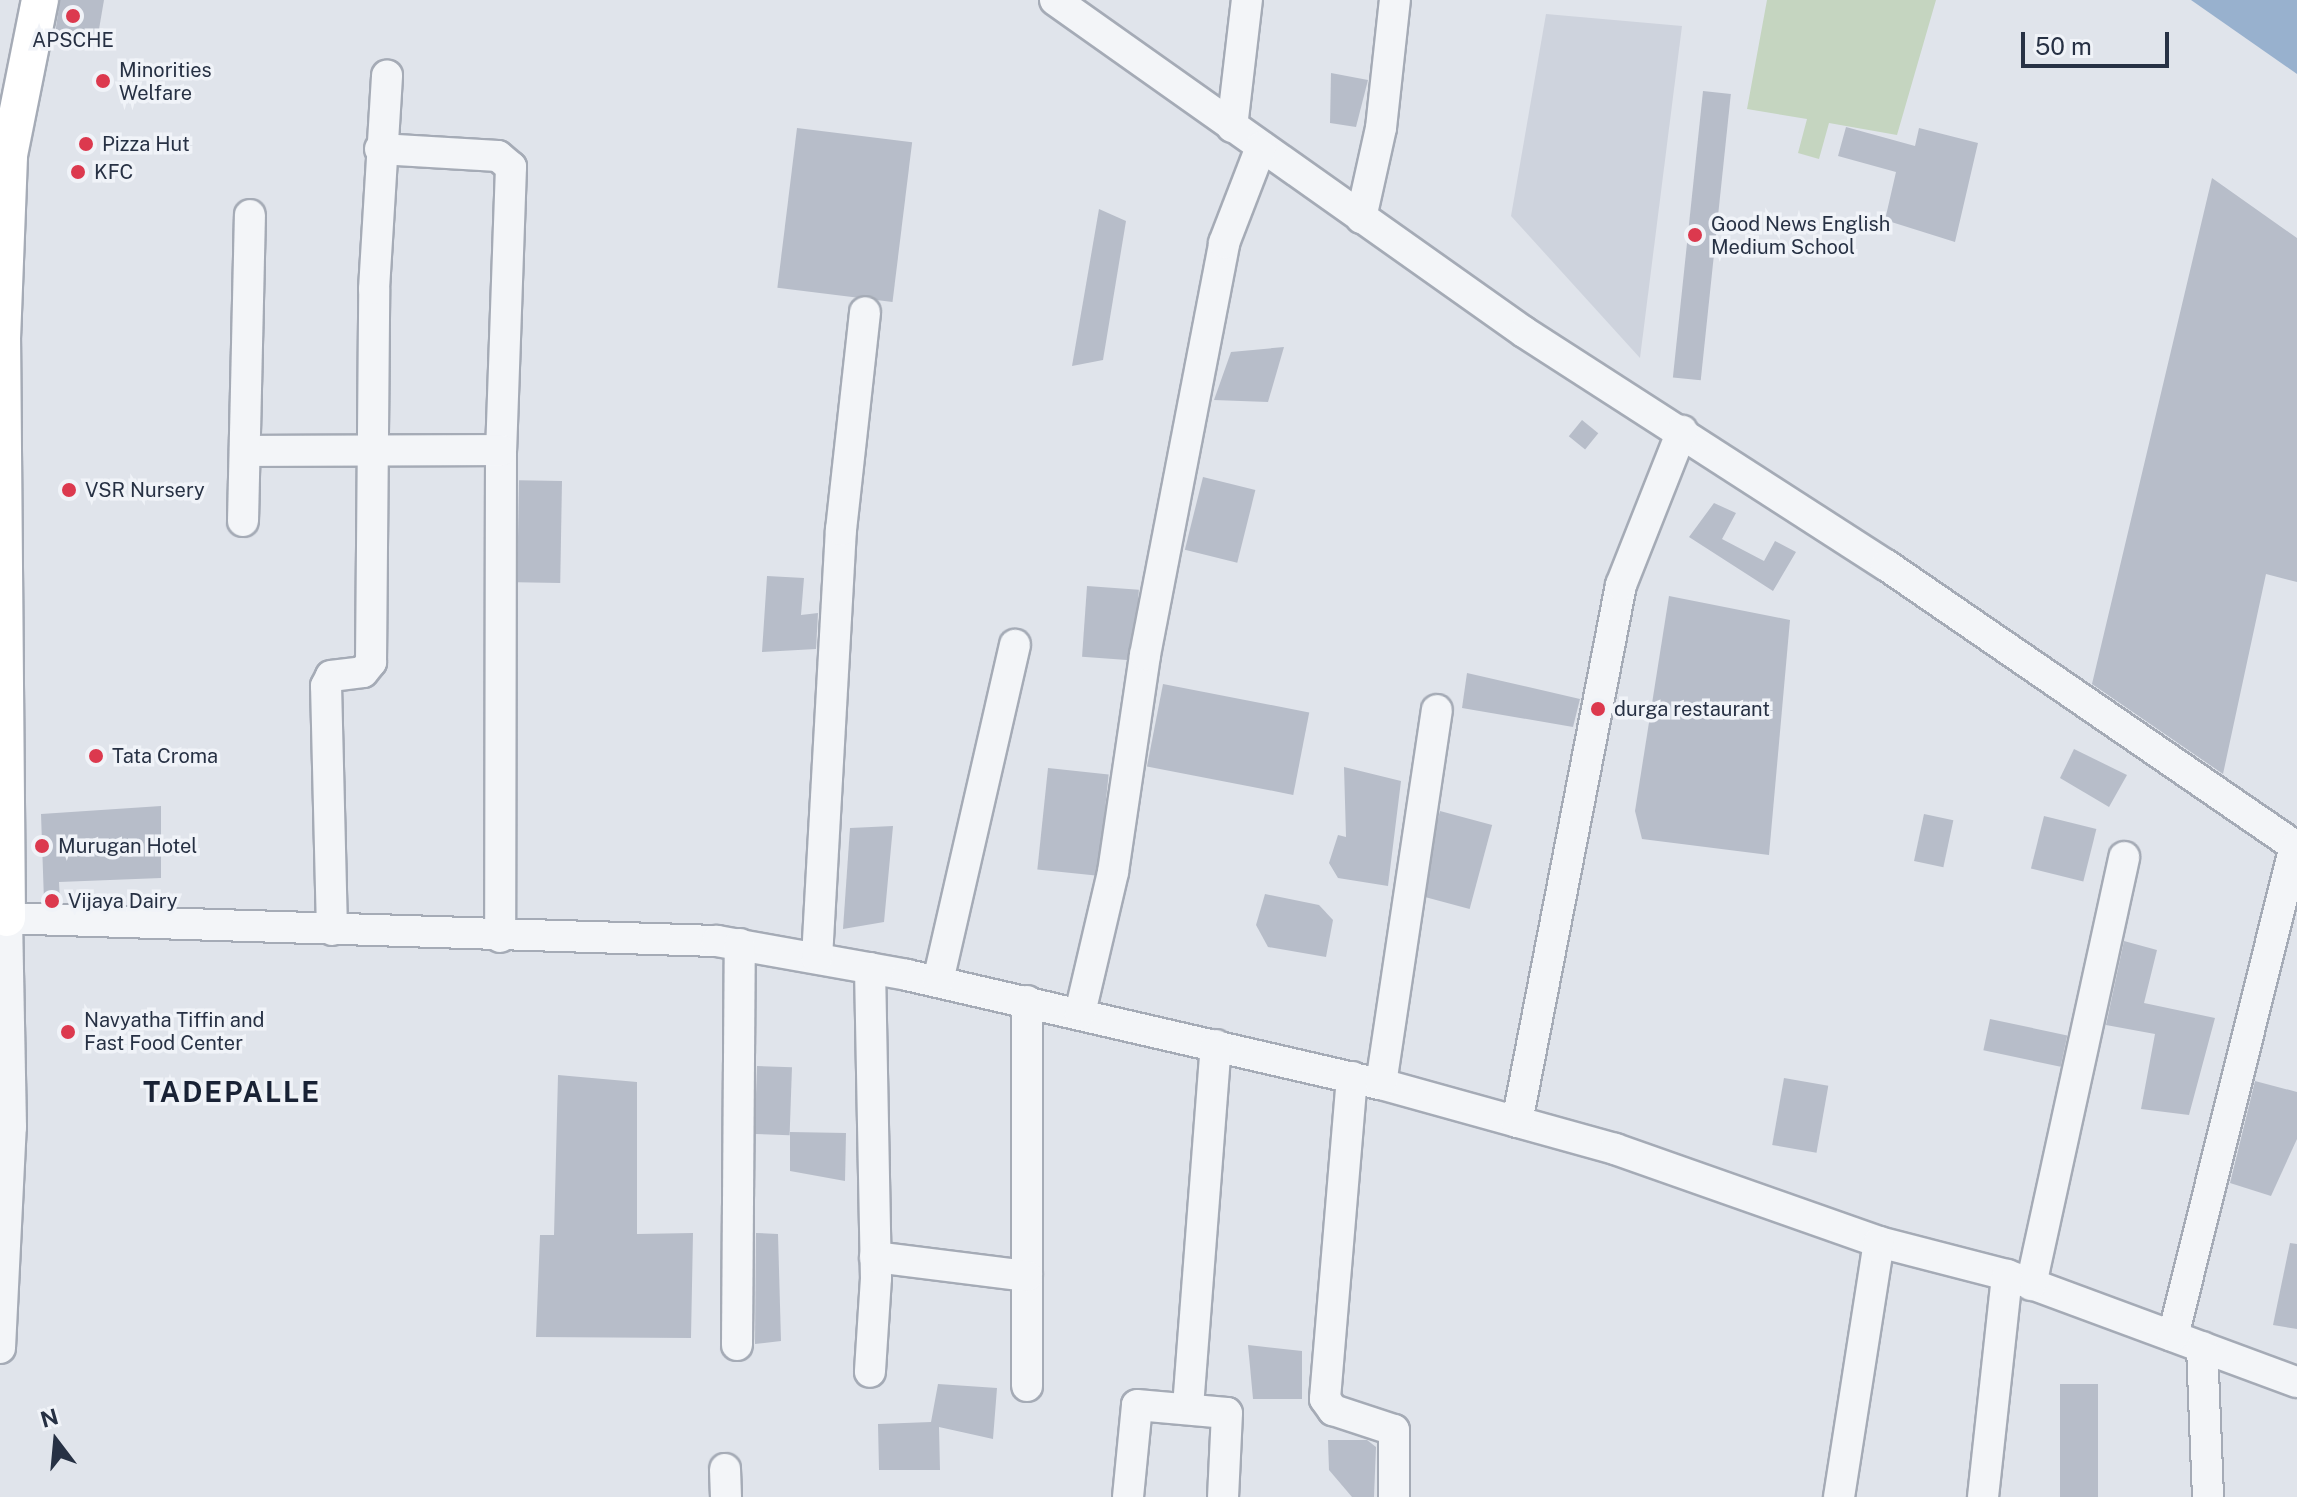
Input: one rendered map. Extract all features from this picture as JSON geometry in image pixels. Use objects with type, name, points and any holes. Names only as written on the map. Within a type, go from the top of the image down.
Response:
[{"type":"main road","points":[[3,918],[5,262],[18,84],[40,0]]},
{"type":"street","points":[[1055,0],[1361,218],[1682,431],[2296,847],[2173,1336]]},
{"type":"street","points":[[1232,127],[1247,0]]},
{"type":"street","points":[[1361,218],[1381,128],[1395,0]]},
{"type":"street","points":[[332,930],[326,686],[331,676],[363,672],[371,662],[372,451],[380,149],[387,75]]},
{"type":"street","points":[[1080,1013],[1113,872],[1145,655],[1224,243],[1261,147]]},
{"type":"street","points":[[380,149],[508,159],[501,450],[500,937]]},
{"type":"street","points":[[243,521],[250,215]]},
{"type":"street","points":[[817,958],[841,530],[865,312]]},
{"type":"street","points":[[1517,1122],[1621,585],[1682,431]]},
{"type":"street","points":[[245,451],[501,450]]},
{"type":"street","points":[[938,981],[1015,645]]},
{"type":"street","points":[[1394,1497],[1394,1430],[1333,1410],[1325,1399],[1367,1080],[1437,710]]},
{"type":"street","points":[[1983,1497],[2019,1280],[2124,857]]},
{"type":"street","points":[[0,1348],[11,1127],[3,918],[740,944],[938,981],[1367,1080],[1517,1122],[1879,1242],[2019,1280],[2297,1382]]},
{"type":"street","points":[[737,1345],[740,944]]},
{"type":"street","points":[[870,968],[875,1257],[870,1372]]},
{"type":"street","points":[[1027,1001],[1027,1386]]},
{"type":"street","points":[[1188,1407],[1216,1045]]},
{"type":"street","points":[[1839,1497],[1879,1242]]},
{"type":"street","points":[[875,1257],[1027,1276]]},
{"type":"street","points":[[2202,1347],[2208,1497]]},
{"type":"street","points":[[1128,1497],[1132,1407],[1188,1407],[1227,1413],[1223,1497]]},
{"type":"shaded area","points":[[1546,14],[1682,26],[1640,358],[1511,216]]},
{"type":"green space","points":[[1767,0],[1936,0],[1897,135],[1829,123],[1819,159],[1798,153],[1807,119],[1747,109]]},
{"type":"water","points":[[2191,0],[2297,0],[2297,74]]},
{"type":"building","name":"APSCHE","points":[[60,0],[104,0],[97,41],[55,34]]},
{"type":"building","points":[[1331,73],[1368,80],[1356,127],[1330,123]]},
{"type":"building","name":"Good News English Medium School","points":[[1703,91],[1731,94],[1701,380],[1673,377]]},
{"type":"building","points":[[1846,127],[1915,146],[1919,128],[1978,143],[1955,242],[1885,220],[1896,172],[1838,156]]},
{"type":"building","points":[[797,128],[912,142],[893,302],[777,288]]},
{"type":"building","points":[[2212,178],[2297,238],[2297,582],[2266,574],[2223,774],[2092,684]]},
{"type":"building","points":[[1099,209],[1126,221],[1103,360],[1072,366]]},
{"type":"building","points":[[1284,347],[1268,402],[1214,400],[1231,352]]},
{"type":"building","points":[[1582,420],[1598,433],[1585,450],[1569,436]]},
{"type":"building","points":[[1203,477],[1255,490],[1237,563],[1185,550]]},
{"type":"building","points":[[519,480],[562,481],[560,583],[517,582]]},
{"type":"building","points":[[1714,503],[1736,513],[1722,539],[1764,561],[1775,541],[1796,552],[1773,591],[1689,537]]},
{"type":"building","points":[[767,576],[804,578],[801,615],[818,613],[816,649],[762,652]]},
{"type":"building","points":[[1087,586],[1139,590],[1134,660],[1082,657]]},
{"type":"building","points":[[1669,596],[1790,620],[1769,855],[1642,839],[1635,811]]},
{"type":"building","points":[[1467,673],[1580,699],[1573,727],[1462,708]]},
{"type":"building","points":[[1163,684],[1309,712],[1293,795],[1147,766]]},
{"type":"building","points":[[2074,749],[2127,775],[2109,807],[2060,778]]},
{"type":"building","points":[[1344,767],[1401,781],[1388,886],[1338,878],[1329,863],[1338,835],[1346,837]]},
{"type":"building","points":[[1048,768],[1109,774],[1098,876],[1037,869]]},
{"type":"building","points":[[161,806],[161,878],[59,882],[60,902],[44,901],[41,814]]},
{"type":"building","points":[[1440,811],[1492,825],[1470,909],[1417,895]]},
{"type":"building","points":[[1924,814],[1953,820],[1943,867],[1914,861]]},
{"type":"building","points":[[2044,816],[2096,829],[2083,881],[2031,868]]},
{"type":"building","points":[[893,826],[884,922],[843,929],[850,828]]},
{"type":"building","points":[[1265,894],[1319,905],[1333,920],[1326,957],[1268,947],[1256,925]]},
{"type":"building","points":[[2124,941],[2157,950],[2144,1003],[2215,1018],[2189,1115],[2141,1109],[2155,1034],[2106,1025]]},
{"type":"building","points":[[1990,1019],[2067,1035],[2061,1067],[1983,1050]]},
{"type":"building","points":[[757,1066],[792,1067],[790,1135],[755,1134]]},
{"type":"building","points":[[558,1075],[637,1082],[637,1234],[693,1233],[691,1338],[536,1337],[540,1235],[554,1235]]},
{"type":"building","points":[[1784,1078],[1828,1086],[1817,1153],[1772,1145]]},
{"type":"building","points":[[2255,1081],[2297,1092],[2297,1139],[2271,1196],[2230,1183]]},
{"type":"building","points":[[790,1132],[846,1133],[845,1181],[790,1171]]},
{"type":"building","points":[[756,1233],[778,1234],[781,1341],[755,1344]]},
{"type":"building","points":[[2290,1243],[2297,1244],[2297,1329],[2273,1325]]},
{"type":"building","points":[[1248,1345],[1302,1351],[1302,1399],[1253,1399]]},
{"type":"building","points":[[938,1384],[997,1388],[993,1439],[939,1427],[940,1470],[879,1470],[878,1424],[931,1422]]},
{"type":"building","points":[[2060,1384],[2098,1384],[2098,1497],[2060,1497]]},
{"type":"building","points":[[1328,1440],[1367,1440],[1376,1447],[1374,1497],[1352,1497],[1329,1470]]},
{"type":"place","name":"APSCHE","points":[[73,16]]},
{"type":"place","name":"Minorities Welfare","points":[[103,81]]},
{"type":"place","name":"Pizza Hut","points":[[86,144]]},
{"type":"place","name":"KFC","points":[[78,172]]},
{"type":"place","name":"Good News English Medium School","points":[[1695,235]]},
{"type":"place","name":"VSR Nursery","points":[[69,490]]},
{"type":"place","name":"durga restaurant","points":[[1598,709]]},
{"type":"place","name":"Tata Croma","points":[[96,756]]},
{"type":"place","name":"Murugan Hotel","points":[[42,846]]},
{"type":"place","name":"Vijaya Dairy","points":[[52,901]]},
{"type":"place","name":"Navyatha Tiffin and Fast Food Center","points":[[68,1032]]},
{"type":"district","name":"TADEPALLE","points":[[232,1092]]}]
